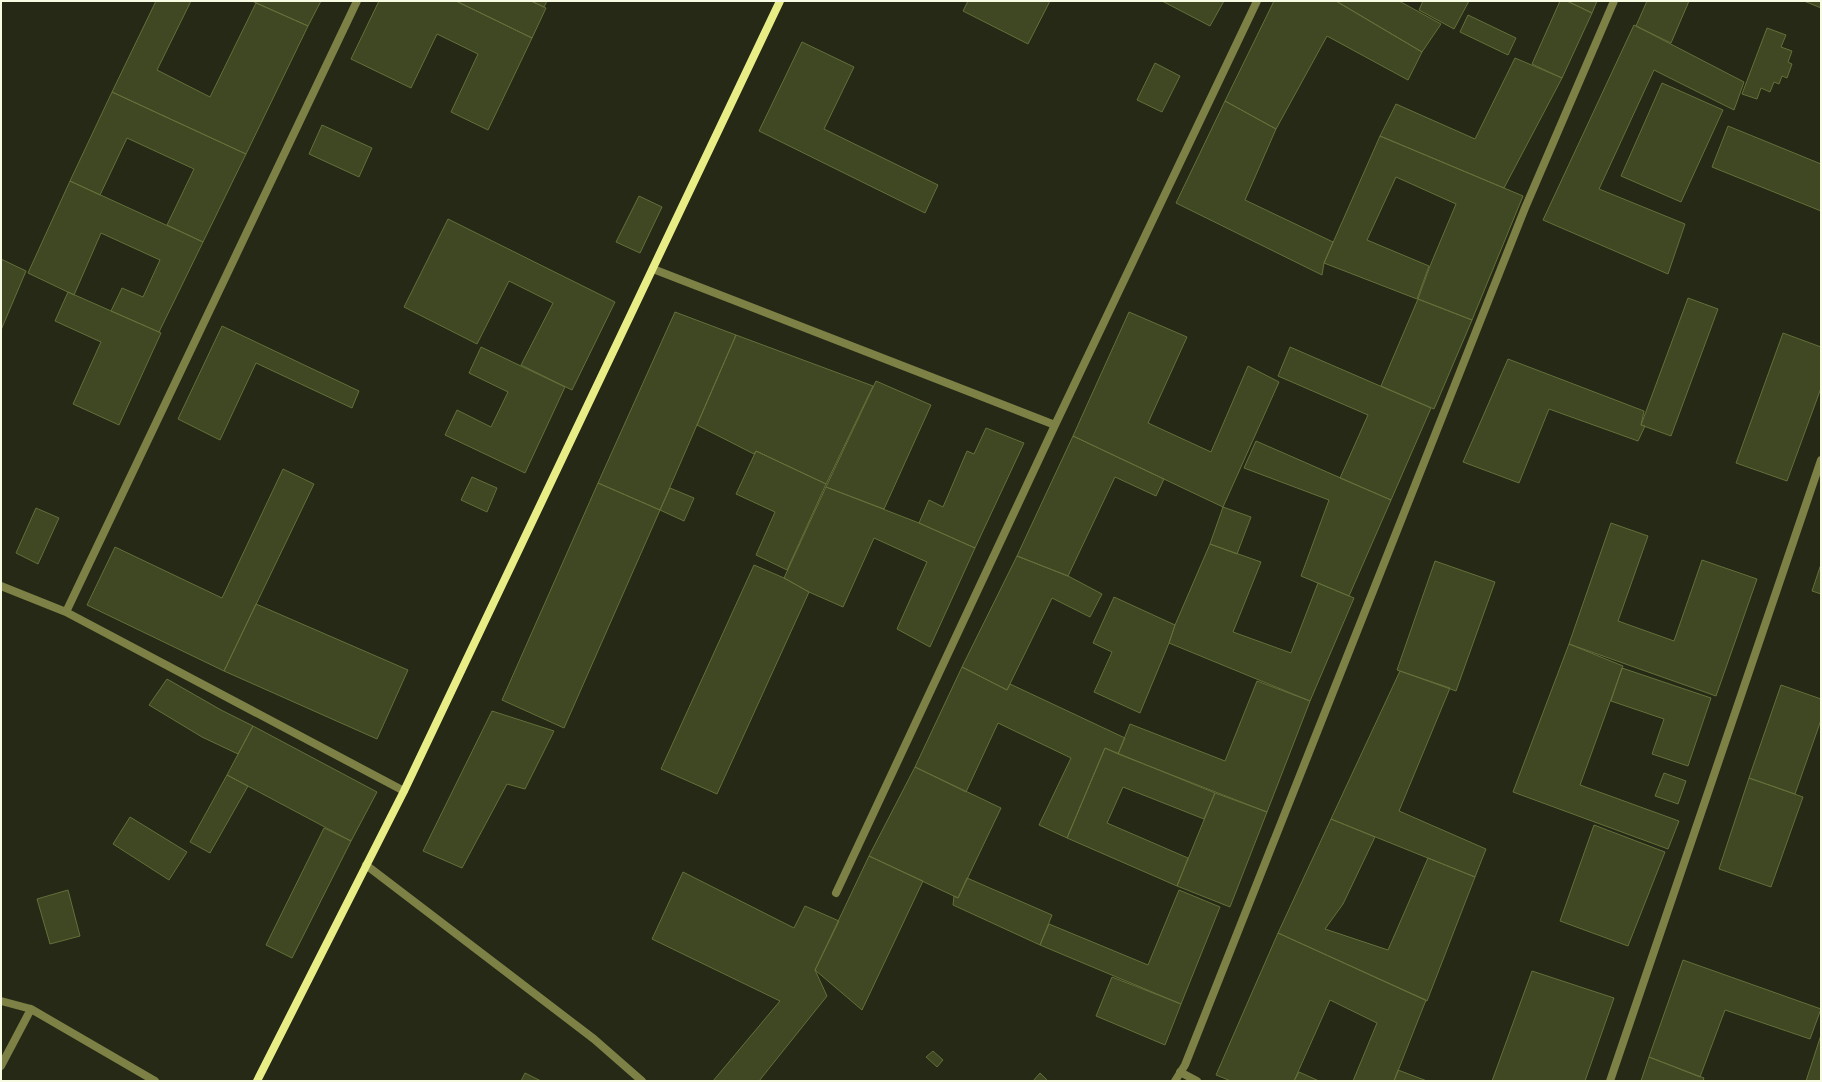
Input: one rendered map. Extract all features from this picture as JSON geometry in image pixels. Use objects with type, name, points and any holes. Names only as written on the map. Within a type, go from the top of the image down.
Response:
[{"type":"street","points":[[66,612],[357,1]]},
{"type":"street","points":[[257,1081],[404,791],[780,1]]},
{"type":"street","points":[[836,893],[1055,425],[1257,1]]},
{"type":"street","points":[[1175,1081],[1185,1065],[1524,208],[1614,1]]},
{"type":"street","points":[[653,269],[1055,425]]},
{"type":"street","points":[[1610,1081],[1821,460]]},
{"type":"street","points":[[1,586],[66,612],[404,791]]},
{"type":"street","points":[[366,865],[594,1040],[642,1081]]},
{"type":"street","points":[[1,1001],[31,1009],[155,1081]]},
{"type":"street","points":[[1,1066],[31,1009]]},
{"type":"street","points":[[1180,1072],[1197,1081]]},
{"type":"building","points":[[156,1],[191,1],[157,70],[210,97],[256,3],[308,26],[246,154],[112,92]]},
{"type":"building","points":[[252,1],[321,1],[308,26]]},
{"type":"building","points":[[379,1],[456,1],[532,38],[488,130],[451,112],[478,54],[437,34],[411,88],[351,59]]},
{"type":"building","points":[[456,1],[531,1],[546,8],[532,38]]},
{"type":"building","points":[[531,1],[547,1],[544,7]]},
{"type":"building","points":[[968,1],[1050,1],[1028,44],[963,11]]},
{"type":"building","points":[[1162,1],[1224,1],[1210,26]]},
{"type":"building","points":[[1274,1],[1336,1],[1422,52],[1408,80],[1327,36],[1276,129],[1225,101]]},
{"type":"building","points":[[1336,1],[1399,1],[1441,24],[1422,52]]},
{"type":"building","points":[[1423,1],[1469,1],[1454,29],[1419,10]]},
{"type":"building","points":[[1560,1],[1567,1],[1592,13],[1562,78],[1532,64]]},
{"type":"building","points":[[1567,1],[1597,1],[1592,13]]},
{"type":"building","points":[[1647,1],[1689,1],[1671,43],[1636,26]]},
{"type":"building","points":[[1804,1],[1821,1],[1821,8]]},
{"type":"building","points":[[1468,15],[1516,38],[1508,55],[1460,32]]},
{"type":"building","points":[[1634,25],[1744,82],[1734,110],[1654,70],[1599,189],[1685,224],[1668,274],[1543,220]]},
{"type":"building","points":[[1767,28],[1786,35],[1781,47],[1792,51],[1788,62],[1792,64],[1787,78],[1782,76],[1779,84],[1774,82],[1770,92],[1761,88],[1757,99],[1742,94]]},
{"type":"building","points":[[802,42],[854,67],[824,129],[938,185],[925,213],[759,131]]},
{"type":"building","points":[[1515,58],[1562,78],[1504,188],[1380,136],[1396,104],[1475,139]]},
{"type":"building","points":[[1155,63],[1180,76],[1162,112],[1137,100]]},
{"type":"building","points":[[1662,83],[1723,110],[1681,202],[1621,176]]},
{"type":"building","points":[[112,92],[246,154],[203,242],[167,225],[194,169],[127,138],[100,195],[70,181]]},
{"type":"building","points":[[1225,101],[1276,129],[1245,200],[1333,242],[1324,263],[1322,275],[1176,203]]},
{"type":"building","points":[[322,125],[372,148],[359,177],[309,154]]},
{"type":"building","points":[[1728,126],[1821,164],[1821,211],[1712,167]]},
{"type":"building","points":[[1380,136],[1523,196],[1472,320],[1418,299],[1456,204],[1396,177],[1367,240],[1429,266],[1417,299],[1324,263]]},
{"type":"building","points":[[70,181],[203,242],[159,332],[111,311],[122,288],[143,297],[160,260],[101,233],[74,295],[28,273]]},
{"type":"building","points":[[639,196],[662,207],[640,253],[616,242]]},
{"type":"building","points":[[448,219],[615,302],[572,390],[521,365],[553,303],[509,281],[477,344],[404,307]]},
{"type":"building","points":[[1,259],[26,271],[1,330]]},
{"type":"building","points":[[68,292],[161,333],[119,425],[73,404],[101,342],[55,321]]},
{"type":"building","points":[[1688,298],[1718,309],[1671,436],[1641,425]]},
{"type":"building","points":[[1418,299],[1472,320],[1434,409],[1381,386]]},
{"type":"building","points":[[675,312],[736,335],[660,510],[598,483]]},
{"type":"building","points":[[1129,312],[1187,337],[1148,423],[1211,452],[1248,366],[1279,382],[1223,507],[1073,436]]},
{"type":"building","points":[[222,326],[359,391],[352,408],[256,363],[220,440],[178,419]]},
{"type":"building","points":[[1783,333],[1821,347],[1821,388],[1787,481],[1736,463]]},
{"type":"building","points":[[736,335],[873,386],[826,484],[756,451],[754,454],[697,425]]},
{"type":"building","points":[[481,347],[565,387],[525,473],[445,435],[457,410],[491,427],[508,392],[469,373]]},
{"type":"building","points":[[1290,347],[1431,408],[1391,500],[1340,478],[1368,415],[1278,376]]},
{"type":"building","points":[[1508,359],[1644,411],[1641,425],[1645,426],[1638,441],[1549,409],[1519,483],[1463,462]]},
{"type":"building","points":[[876,381],[931,405],[884,509],[826,487]]},
{"type":"building","points":[[986,428],[1024,443],[975,548],[919,523],[929,500],[943,507],[967,451],[974,454]]},
{"type":"building","points":[[1073,436],[1164,479],[1156,496],[1115,477],[1068,576],[1017,556]]},
{"type":"building","points":[[1256,441],[1391,500],[1349,596],[1301,576],[1329,500],[1244,468]]},
{"type":"building","points":[[756,451],[826,484],[787,570],[756,555],[775,512],[736,494]]},
{"type":"building","points":[[283,469],[314,484],[224,671],[87,605],[115,547],[222,598]]},
{"type":"building","points":[[472,477],[497,488],[487,512],[461,500]]},
{"type":"building","points":[[598,483],[660,510],[564,728],[502,700]]},
{"type":"building","points":[[826,487],[919,523],[975,548],[930,647],[897,629],[927,562],[874,538],[843,607],[809,592],[784,578]]},
{"type":"building","points":[[670,488],[694,498],[684,521],[660,510]]},
{"type":"building","points":[[1223,507],[1251,517],[1237,554],[1210,544]]},
{"type":"building","points":[[36,508],[59,518],[38,564],[16,553]]},
{"type":"building","points":[[1611,523],[1648,536],[1618,621],[1674,641],[1702,560],[1757,579],[1716,696],[1569,644]]},
{"type":"building","points":[[1210,544],[1261,562],[1233,632],[1291,653],[1318,583],[1354,598],[1310,701],[1169,643],[1175,625]]},
{"type":"building","points":[[1017,556],[1068,576],[1102,594],[1090,617],[1052,598],[1007,690],[962,667]]},
{"type":"building","points":[[1435,561],[1495,582],[1456,691],[1397,670]]},
{"type":"building","points":[[1821,564],[1821,594],[1812,591]]},
{"type":"building","points":[[754,565],[784,578],[809,592],[717,794],[661,769]]},
{"type":"building","points":[[1114,597],[1175,625],[1140,713],[1094,692],[1112,652],[1093,643]]},
{"type":"building","points":[[256,604],[408,670],[377,739],[224,671]]},
{"type":"building","points":[[1569,644],[1623,666],[1580,785],[1679,821],[1668,849],[1513,792]]},
{"type":"building","points":[[962,667],[1007,690],[1010,684],[1125,738],[1118,754],[1105,748],[1067,838],[1039,825],[1071,758],[998,723],[966,792],[915,767]]},
{"type":"building","points":[[1622,668],[1711,698],[1688,766],[1652,754],[1664,719],[1611,701]]},
{"type":"building","points":[[1400,671],[1450,688],[1399,811],[1486,849],[1475,877],[1331,819]]},
{"type":"building","points":[[167,679],[221,710],[253,726],[238,754],[202,737],[149,705]]},
{"type":"building","points":[[1257,681],[1310,701],[1267,812],[1118,754],[1130,724],[1225,761]]},
{"type":"building","points":[[1781,685],[1821,699],[1821,720],[1795,794],[1749,778]]},
{"type":"building","points":[[492,711],[554,731],[525,789],[507,784],[462,868],[423,851]]},
{"type":"building","points":[[253,726],[377,792],[351,841],[227,775]]},
{"type":"building","points":[[1105,748],[1215,793],[1204,819],[1123,787],[1107,823],[1188,858],[1177,886],[1067,838]]},
{"type":"building","points":[[915,767],[1001,808],[958,898],[869,856]]},
{"type":"building","points":[[1664,773],[1686,781],[1678,804],[1655,796]]},
{"type":"building","points":[[227,775],[248,786],[210,853],[190,842]]},
{"type":"building","points":[[1749,778],[1803,797],[1771,887],[1719,869]]},
{"type":"building","points":[[1215,793],[1267,812],[1230,907],[1177,886]]},
{"type":"building","points":[[130,817],[187,852],[169,880],[113,844]]},
{"type":"building","points":[[1331,819],[1375,837],[1343,904],[1325,929],[1388,950],[1428,858],[1475,877],[1427,1001],[1278,933]]},
{"type":"building","points":[[1594,825],[1665,852],[1628,946],[1560,921]]},
{"type":"building","points":[[324,828],[351,841],[292,958],[266,945]]},
{"type":"building","points":[[869,856],[923,881],[862,1010],[815,970]]},
{"type":"building","points":[[683,872],[794,928],[805,906],[839,921],[815,970],[827,996],[759,1081],[713,1081],[780,1001],[652,939]]},
{"type":"building","points":[[967,878],[1052,915],[1040,945],[953,905],[954,896],[958,898]]},
{"type":"building","points":[[68,890],[80,936],[50,944],[37,899]]},
{"type":"building","points":[[1179,890],[1220,907],[1181,1004],[1040,945],[1049,924],[1148,965]]},
{"type":"building","points":[[1278,933],[1426,1000],[1394,1081],[1353,1081],[1377,1023],[1330,1000],[1294,1081],[1231,1081],[1216,1075]]},
{"type":"building","points":[[1683,960],[1821,1009],[1810,1039],[1725,1010],[1700,1077],[1649,1057]]},
{"type":"building","points":[[1532,971],[1614,998],[1585,1081],[1492,1081]]},
{"type":"building","points":[[1112,977],[1181,1004],[1165,1045],[1096,1016]]},
{"type":"building","points":[[1821,1035],[1821,1081],[1806,1081]]},
{"type":"building","points":[[933,1051],[943,1060],[937,1067],[926,1057]]},
{"type":"building","points":[[1649,1057],[1704,1078],[1703,1081],[1641,1081]]},
{"type":"building","points":[[1398,1070],[1427,1081],[1394,1081]]},
{"type":"building","points":[[1299,1072],[1319,1081],[1294,1081]]},
{"type":"building","points":[[525,1073],[541,1081],[521,1081]]},
{"type":"building","points":[[1040,1073],[1048,1081],[1033,1081]]}]
